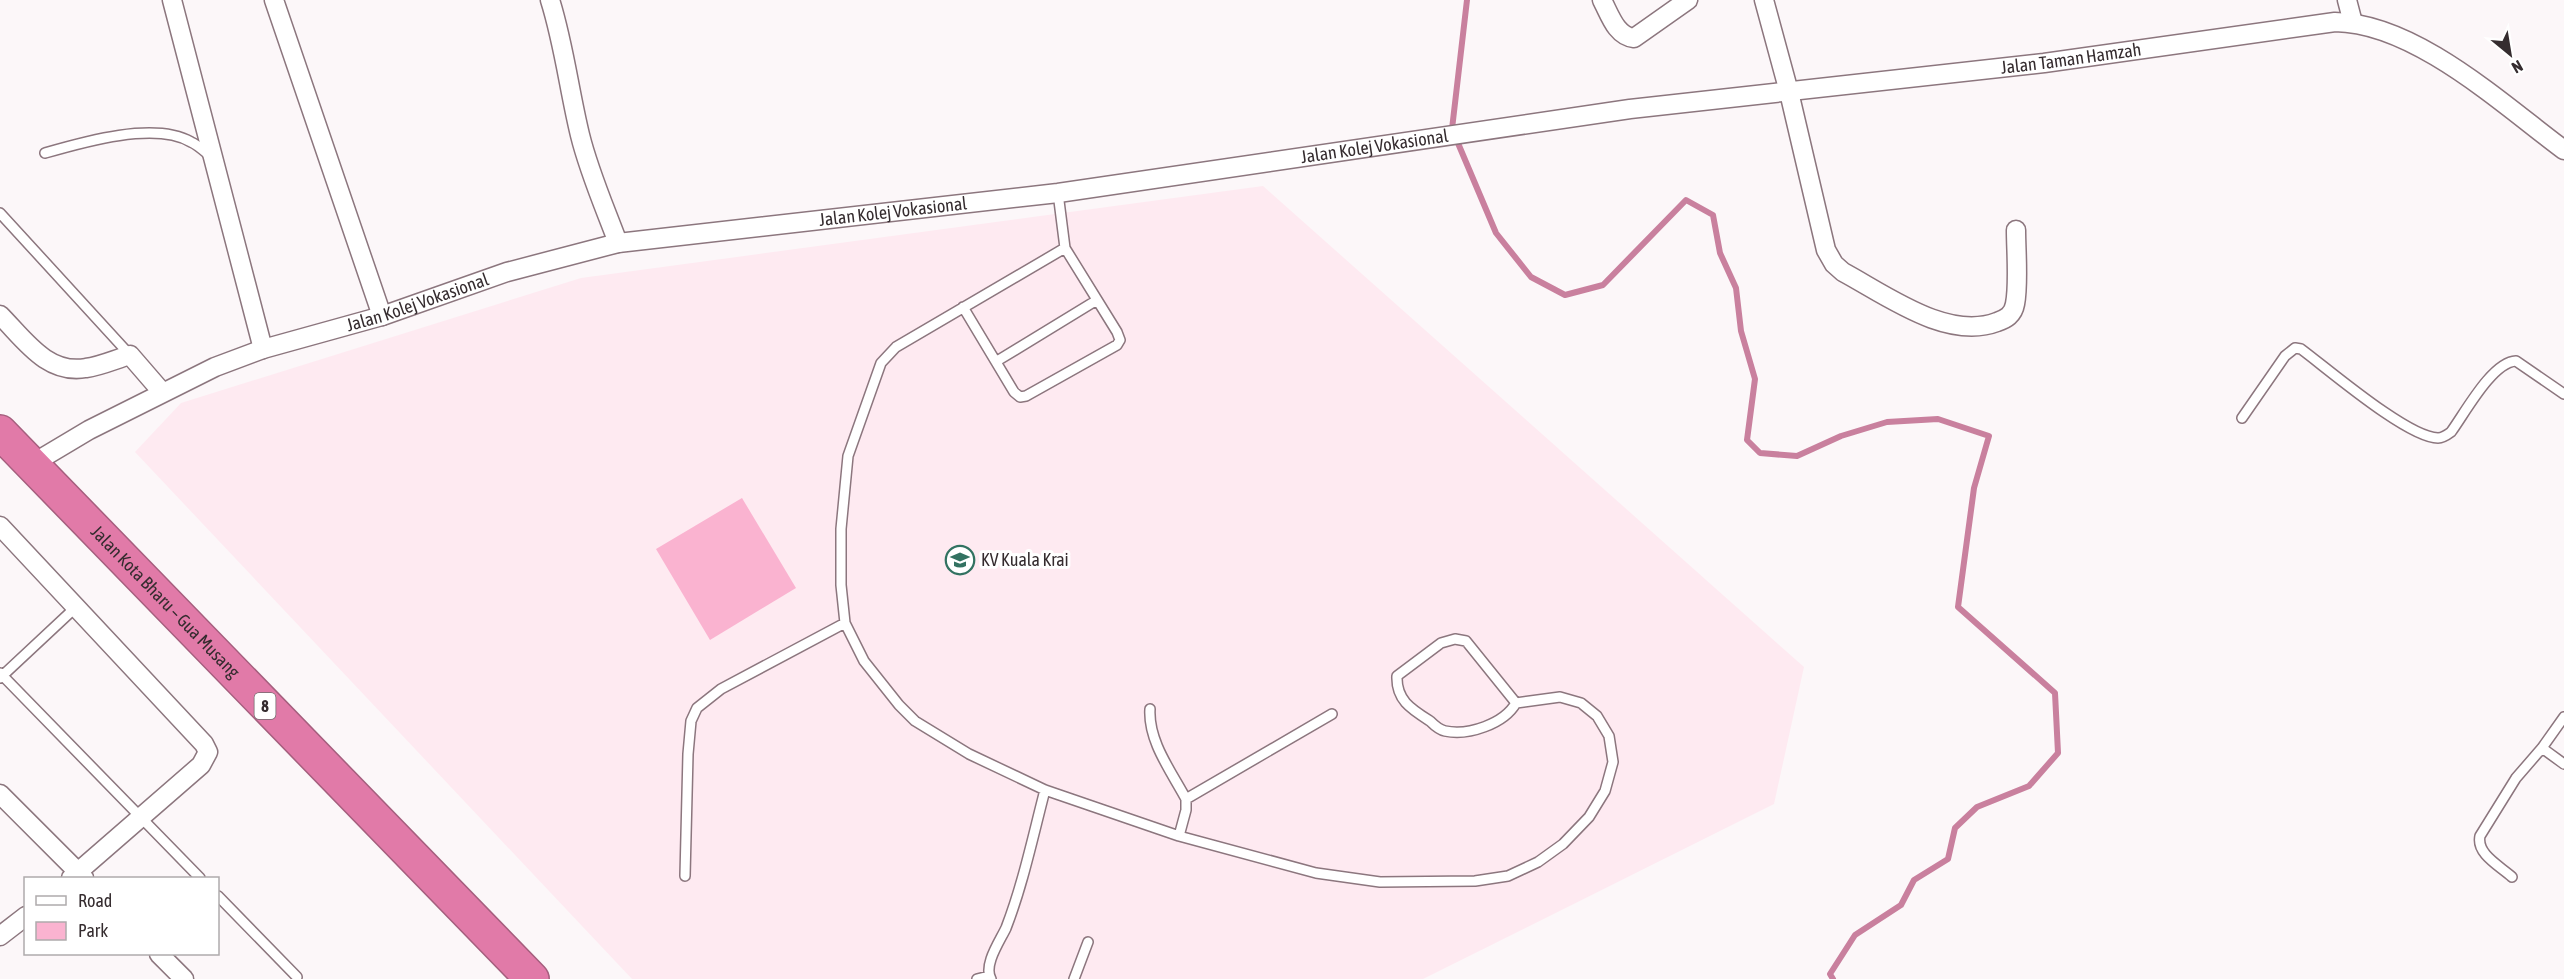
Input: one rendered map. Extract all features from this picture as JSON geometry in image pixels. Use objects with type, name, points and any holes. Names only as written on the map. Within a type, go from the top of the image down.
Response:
[{"type":"highway","name":"Jalan Kota Bharu – Gua Musang","points":[[1,436],[32,464],[532,979]]},
{"type":"street","points":[[172,0],[263,349]]},
{"type":"street","points":[[274,0],[382,316]]},
{"type":"street","points":[[550,0],[561,35],[566,74],[580,137],[618,243]]},
{"type":"street","points":[[1602,0],[1615,26],[1623,34],[1634,38],[1688,0]]},
{"type":"street","points":[[1764,0],[1790,92],[1827,250],[1834,264],[1843,272],[1933,321],[1965,328],[1993,324],[2008,317],[2015,305],[2016,230]]},
{"type":"street","points":[[2347,0],[2353,22],[2394,35],[2426,51],[2465,76],[2564,150]]},
{"type":"street","name":"Jalan Taman Hamzah","points":[[1790,92],[2044,63],[2334,22],[2353,22]]},
{"type":"street","name":"Jalan Kolej Vokasional","points":[[32,464],[89,430],[162,392],[263,349],[382,316],[507,272],[618,243],[1058,193],[1616,111],[1790,92]]},
{"type":"street","points":[[0,315],[47,363],[66,369],[85,369],[130,355],[162,392]]},
{"type":"street","points":[[0,526],[204,744],[208,752],[201,765],[78,876],[0,794]]},
{"type":"street","points":[[0,936],[24,918]]},
{"type":"street","points":[[160,955],[184,979]]},
{"type":"lane","points":[[45,153],[89,140],[142,134],[165,134],[190,141],[214,159]]},
{"type":"lane","points":[[963,307],[1014,392],[1020,397],[1026,396],[1117,345],[1120,340],[1117,332],[1065,248],[1058,193]]},
{"type":"lane","points":[[0,213],[130,355]]},
{"type":"lane","points":[[1065,248],[896,347],[881,363],[872,384],[848,456],[841,529],[841,585],[845,623],[864,661],[899,705],[915,721],[969,754],[1045,790],[1179,836],[1316,873],[1380,882],[1475,881],[1508,876],[1538,862],[1563,844],[1589,817],[1605,791],[1613,762],[1609,736],[1597,716],[1581,703],[1560,697],[1516,703]]},
{"type":"lane","points":[[997,361],[1097,300]]},
{"type":"lane","points":[[2242,418],[2285,356],[2295,348],[2301,349],[2406,427],[2436,438],[2444,437],[2451,432],[2493,372],[2508,361],[2516,361],[2564,394]]},
{"type":"lane","points":[[76,607],[1,675],[198,877]]},
{"type":"lane","points":[[686,876],[688,754],[691,721],[697,708],[721,689],[845,623]]},
{"type":"lane","points":[[1455,639],[1466,641],[1516,703],[1511,711],[1497,721],[1469,731],[1444,731],[1405,705],[1396,688],[1397,676],[1441,643],[1455,639]]},
{"type":"lane","points":[[1150,709],[1149,724],[1154,738],[1186,799],[1186,810],[1179,836]]},
{"type":"lane","points":[[1186,799],[1332,714]]},
{"type":"lane","points":[[2512,877],[2481,850],[2480,836],[2516,778],[2542,748],[2564,717]]},
{"type":"lane","points":[[2542,748],[2564,764]]},
{"type":"lane","points":[[977,979],[990,977],[990,964],[1016,900],[1045,790]]},
{"type":"lane","points":[[219,897],[297,977]]},
{"type":"lane","points":[[1074,979],[1088,942]]},
{"type":"shaded area","name":"KV Kuala Krai","points":[[1263,186],[1804,667],[1774,804],[1423,979],[632,979],[135,452],[181,403],[581,278]]},
{"type":"green space","points":[[742,498],[796,588],[710,640],[656,549]]},
{"type":"waterway","points":[[1467,0],[1452,129],[1496,233],[1531,277],[1565,295],[1603,285],[1686,200],[1713,215],[1720,253],[1736,288],[1741,331],[1755,379],[1747,440],[1760,453],[1797,456],[1841,436],[1887,422],[1938,419],[1989,436],[1974,488],[1958,607],[2055,693],[2058,753],[2029,786],[1977,807],[1955,828],[1948,859],[1914,880],[1901,905],[1855,935],[1830,974],[1833,979]]},
{"type":"place","name":"KV Kuala Krai","points":[[960,560]]}]
